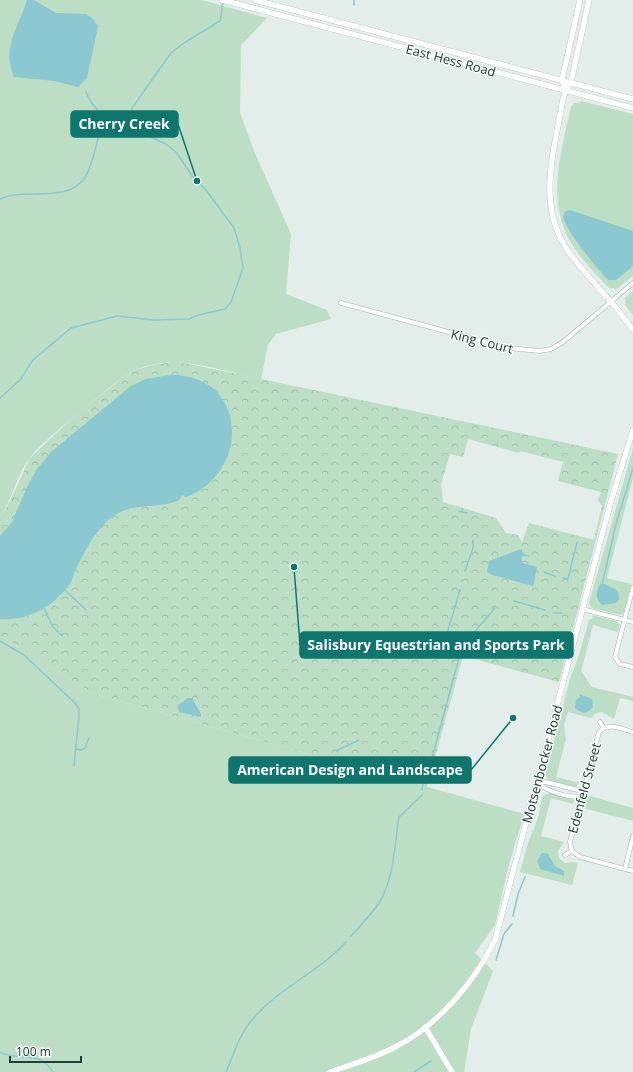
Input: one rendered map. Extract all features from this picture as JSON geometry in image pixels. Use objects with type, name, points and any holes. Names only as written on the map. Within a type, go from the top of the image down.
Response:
[{"type":"main road","name":"East Hess Road","points":[[222,0],[633,108]]},
{"type":"main road","name":"East Hess Road","points":[[255,0],[633,99]]},
{"type":"main road","points":[[566,90],[562,80],[580,0]]},
{"type":"main road","points":[[589,0],[571,82],[566,90],[549,177],[550,206],[555,226],[563,243],[575,260],[612,302],[633,330]]},
{"type":"main road","name":"Motsenbocker Road","points":[[330,1072],[395,1047],[425,1027],[452,1002],[464,988],[495,940],[611,501],[633,430]]},
{"type":"main road","points":[[425,1027],[452,1072]]},
{"type":"street","name":"King Court","points":[[341,303],[491,345],[536,351],[551,348],[563,342],[633,283]]},
{"type":"street","points":[[633,587],[615,659],[620,664],[633,667]]},
{"type":"street","points":[[582,609],[633,622]]},
{"type":"street","points":[[600,722],[604,728],[612,726],[633,732]]},
{"type":"street","name":"Edenfeld Street","points":[[572,851],[570,842],[582,795],[598,734],[604,728]]},
{"type":"street","points":[[546,782],[578,790],[582,795],[577,797],[546,789],[537,783],[546,782]]},
{"type":"street","points":[[625,869],[633,836]]},
{"type":"street","points":[[565,855],[572,851],[580,857],[633,871]]},
{"type":"green space","points":[[0,0],[202,0],[267,18],[241,45],[240,112],[254,151],[291,234],[286,294],[327,310],[331,319],[276,334],[268,345],[261,380],[215,368],[182,363],[151,365],[136,370],[122,378],[63,426],[35,452],[21,472],[8,503],[0,517]]},
{"type":"green space","points":[[581,101],[633,114],[633,276],[615,290],[614,288],[609,288],[577,252],[564,230],[559,213],[557,195],[563,142],[571,107],[574,103],[580,103]]},
{"type":"green space","points":[[633,291],[633,315],[625,305],[626,300],[624,299]]},
{"type":"green space","points":[[173,362],[190,364],[618,454],[559,682],[463,656],[427,787],[94,694],[0,635],[0,517],[7,507],[30,458],[69,421],[122,378],[136,370],[152,365]],"holes":[[[468,439],[519,453],[520,451],[563,462],[558,481],[601,492],[598,500],[602,506],[594,540],[529,523],[522,542],[518,535],[506,533],[496,518],[443,502],[441,484],[450,454],[463,457]]]},
{"type":"green space","points":[[633,448],[633,478],[607,578],[631,584],[624,612],[620,615],[592,608],[589,603]]},
{"type":"green space","points":[[592,615],[616,621],[620,625],[618,632],[593,625],[581,671],[592,687],[633,697],[633,701],[620,698],[614,719],[602,712],[596,713],[591,718],[568,712],[564,725],[566,739],[556,777],[579,783],[576,787],[549,780],[545,775],[570,679],[579,655],[589,620],[593,618]]},
{"type":"green space","points":[[0,635],[94,694],[524,814],[508,868],[495,925],[475,953],[493,971],[471,1029],[464,1072],[0,1072]]},
{"type":"green space","points":[[549,793],[574,800],[573,804],[551,798],[541,836],[564,842],[558,851],[559,858],[565,863],[578,863],[572,885],[520,872],[528,843],[538,818],[542,797]]},
{"type":"green space","points":[[586,795],[633,808],[633,821],[583,808]]},
{"type":"water","points":[[27,0],[34,0],[56,13],[86,14],[92,18],[98,26],[87,78],[78,87],[55,81],[14,77],[10,66],[10,47]]},
{"type":"water","points":[[570,210],[633,231],[633,266],[616,280],[608,280],[582,249],[570,231],[563,216],[566,211]]},
{"type":"water","points":[[169,375],[195,379],[215,390],[227,406],[232,426],[230,447],[222,468],[207,485],[186,497],[182,495],[180,499],[171,503],[132,508],[115,515],[97,532],[81,558],[71,582],[65,591],[49,605],[31,614],[11,619],[0,619],[0,536],[12,522],[28,485],[37,469],[51,452],[131,386],[146,379]]},
{"type":"water","points":[[521,549],[524,554],[521,558],[523,563],[537,567],[533,586],[487,572],[489,561]]},
{"type":"water","points":[[600,584],[605,584],[618,591],[619,599],[616,603],[602,605],[600,603],[597,598],[597,591]]},
{"type":"water","points":[[579,694],[592,699],[593,707],[589,711],[582,712],[575,708],[576,700],[580,697]]},
{"type":"water","points":[[188,698],[192,698],[201,714],[201,717],[179,712],[178,705]]},
{"type":"water","points":[[542,853],[548,854],[555,866],[564,871],[564,876],[540,869],[537,861]]},
{"type":"waterway","points":[[354,0],[354,5]]},
{"type":"waterway","points":[[0,398],[20,380],[33,360],[71,328],[117,316],[154,320],[189,319],[198,315],[225,309],[231,302],[243,268],[240,248],[234,228],[206,190],[192,176],[177,153],[166,144],[141,133],[130,120],[132,108],[171,53],[184,43],[220,21],[223,2]]},
{"type":"waterway","points":[[86,92],[93,105],[103,115],[116,121],[130,123]]},
{"type":"waterway","points":[[0,199],[12,195],[63,192],[73,188],[86,176],[98,138]]},
{"type":"waterway","points":[[602,585],[616,524],[633,468]]},
{"type":"waterway","points":[[459,511],[467,513]]},
{"type":"waterway","points":[[465,571],[473,548],[473,540]]},
{"type":"waterway","points":[[563,578],[568,579],[577,542]]},
{"type":"waterway","points":[[521,555],[529,556]]},
{"type":"waterway","points":[[544,572],[555,576]]},
{"type":"waterway","points":[[64,589],[86,610]]},
{"type":"waterway","points":[[440,647],[448,630],[460,590]]},
{"type":"waterway","points":[[514,601],[545,610]]},
{"type":"waterway","points":[[44,608],[53,627],[62,636]]},
{"type":"waterway","points":[[422,790],[459,658],[477,629],[495,608]]},
{"type":"waterway","points":[[553,613],[562,613]]},
{"type":"waterway","points":[[0,641],[24,655],[75,703],[79,709],[74,766]]},
{"type":"waterway","points":[[76,749],[81,750],[85,748],[89,738]]},
{"type":"waterway","points":[[336,751],[359,740]]},
{"type":"waterway","points":[[351,936],[373,912],[384,893],[391,872],[399,817],[422,795]]},
{"type":"waterway","points":[[513,916],[518,894],[525,877]]},
{"type":"waterway","points":[[496,960],[504,934],[512,924]]},
{"type":"waterway","points":[[226,1072],[237,1045],[247,1026],[262,1009],[286,989],[323,963],[346,942]]},
{"type":"waterway","points":[[0,1052],[7,1055],[41,1060],[53,1072]]},
{"type":"waterway","points":[[414,1072],[431,1061]]},
{"type":"place","name":"Cherry Creek","points":[[197,181]]},
{"type":"place","name":"Salisbury Equestrian and Sports Park","points":[[294,567]]},
{"type":"place","name":"American Design and Landscape","points":[[513,718]]}]
